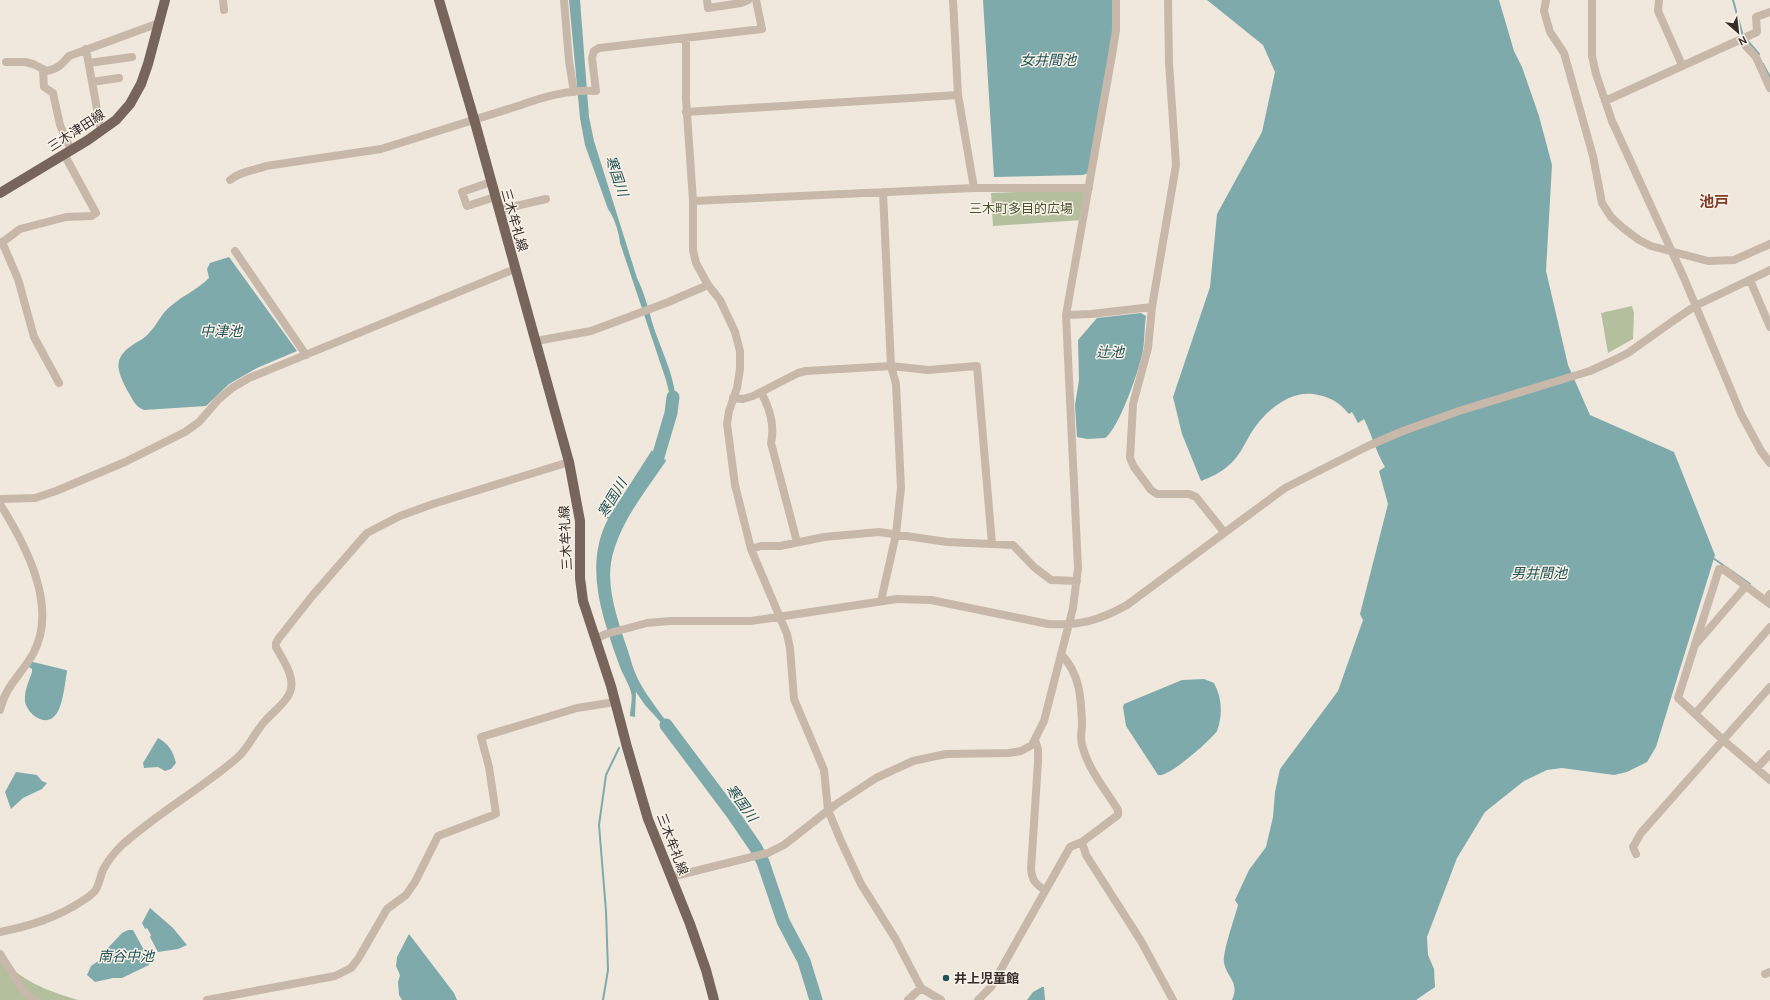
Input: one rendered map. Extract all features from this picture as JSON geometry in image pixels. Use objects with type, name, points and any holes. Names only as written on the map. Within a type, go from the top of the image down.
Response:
[{"type":"main road","name":"三木津田線","points":[[0,193],[100,131],[116,120],[130,104],[141,84],[148,64],[165,0]]},
{"type":"main road","name":"三木牟礼線","points":[[439,0],[474,119],[569,462],[580,521],[580,578],[583,601],[615,702],[648,819],[706,970],[714,1000]]},
{"type":"street","points":[[222,0],[224,10]]},
{"type":"street","points":[[564,0],[569,61],[574,92]]},
{"type":"street","points":[[707,0],[708,8],[741,3],[748,0]]},
{"type":"street","points":[[230,180],[237,174],[266,166],[381,149],[474,119],[521,106],[543,97],[574,92],[596,91],[592,58],[594,51],[599,48],[762,28],[756,0]]},
{"type":"street","points":[[953,0],[958,95],[974,188]]},
{"type":"street","points":[[671,877],[768,852],[784,845],[828,810],[876,778],[913,761],[946,754],[1021,751],[1032,745],[1035,740],[1044,721],[1060,654],[1074,608],[1077,581],[1066,315],[1112,54],[1116,0]]},
{"type":"street","points":[[1168,0],[1169,63],[1176,165],[1152,307],[1148,348],[1133,404],[1130,458],[1134,467],[1151,490],[1157,494],[1189,494],[1196,497],[1224,532]]},
{"type":"street","points":[[1546,0],[1544,11],[1550,32],[1564,52],[1593,156],[1602,202],[1611,216],[1639,240],[1651,246],[1708,261],[1734,260],[1770,244]]},
{"type":"street","points":[[1592,0],[1592,56],[1605,101],[1672,251],[1741,414],[1761,451],[1770,463]]},
{"type":"street","points":[[1659,0],[1658,11],[1682,65]]},
{"type":"street","points":[[1605,101],[1757,32],[1756,17],[1770,12]]},
{"type":"street","points":[[6,62],[25,62],[33,64],[43,70],[55,70],[69,56],[159,23]]},
{"type":"street","points":[[686,38],[686,112],[693,201],[693,250],[696,263],[708,285],[720,300],[735,332],[740,351],[740,369],[737,388],[729,411],[727,424],[736,485],[751,549],[780,617],[790,648],[794,699],[824,770],[828,810],[861,884],[895,938],[921,988],[941,1000]]},
{"type":"street","points":[[1740,40],[1756,57],[1770,88]]},
{"type":"street","points":[[86,49],[100,131]]},
{"type":"street","points":[[89,63],[132,56]]},
{"type":"street","points":[[43,70],[44,87],[53,93],[67,152],[96,213],[91,216],[66,217],[20,230],[1,243],[18,279],[34,337],[59,383]]},
{"type":"street","points":[[92,82],[119,78]]},
{"type":"street","points":[[686,112],[958,95]]},
{"type":"street","points":[[491,182],[462,192],[467,206],[495,197]]},
{"type":"street","points":[[693,201],[974,188],[1089,188]]},
{"type":"street","points":[[881,601],[896,534],[901,488],[896,384],[891,366],[883,192]]},
{"type":"street","points":[[499,210],[546,199]]},
{"type":"street","points":[[235,251],[306,355]]},
{"type":"street","points":[[0,498],[35,498],[56,491],[125,462],[189,429],[199,422],[223,395],[243,381],[515,269]]},
{"type":"street","points":[[595,639],[625,628],[647,623],[670,621],[729,622],[780,617],[897,599],[931,600],[1048,624],[1068,625],[1091,622],[1108,616],[1127,605],[1284,488],[1368,446],[1435,419],[1590,371],[1628,353],[1695,306],[1770,270]]},
{"type":"street","points":[[1750,280],[1770,327]]},
{"type":"street","points":[[536,342],[578,334],[654,308],[708,285]]},
{"type":"street","points":[[1066,315],[1091,314],[1152,307]]},
{"type":"street","points":[[733,398],[743,400],[802,372],[891,366],[928,370],[976,366],[992,544]]},
{"type":"street","points":[[761,392],[768,404],[773,434],[771,443],[797,542]]},
{"type":"street","points":[[0,932],[54,917],[81,902],[95,891],[104,868],[120,848],[149,821],[184,798],[238,756],[290,692],[291,682],[289,674],[276,647],[276,643],[313,596],[367,533],[400,516],[433,504],[569,462]]},
{"type":"street","points":[[0,504],[22,540],[34,568],[41,604],[42,626],[39,641],[33,653],[10,685],[5,694],[0,710]]},
{"type":"street","points":[[751,549],[761,546],[780,546],[824,537],[879,532],[947,542],[1013,545],[1034,567],[1051,580],[1077,581]]},
{"type":"street","points":[[1770,604],[1723,569],[1719,569],[1692,648],[1678,698],[1722,740],[1770,780]]},
{"type":"street","points":[[1692,648],[1746,586]]},
{"type":"street","points":[[1695,714],[1770,627]]},
{"type":"street","points":[[978,1000],[991,987],[1070,847],[1082,842],[1118,815],[1118,810],[1089,765],[1082,742],[1080,691],[1077,679],[1070,664],[1060,654]]},
{"type":"street","points":[[1636,854],[1633,847],[1641,833],[1770,687]]},
{"type":"street","points":[[208,1000],[335,976],[351,968],[358,959],[387,909],[406,895],[415,882],[438,836],[496,814],[489,767],[481,737],[577,708],[615,702]]},
{"type":"street","points":[[1035,740],[1038,749],[1038,762],[1031,878],[1036,884],[1045,890]]},
{"type":"street","points":[[1757,768],[1770,754]]},
{"type":"street","points":[[1082,842],[1086,855],[1141,941],[1173,1000]]},
{"type":"street","points":[[0,954],[24,992],[35,1000]]},
{"type":"street","points":[[908,1000],[921,988]]},
{"type":"green space","name":"三木町多目的広場","points":[[1088,189],[1082,220],[993,226],[991,193]]},
{"type":"green space","points":[[1632,306],[1634,313],[1633,339],[1608,353],[1601,313]]},
{"type":"green space","points":[[0,955],[16,972],[35,984],[78,1000],[0,1000]]},
{"type":"water","points":[[569,0],[580,0],[589,117],[594,141],[637,278],[645,297],[671,377],[675,393],[675,406],[671,413],[669,410],[670,396],[666,380],[620,243],[616,225],[608,209],[585,145],[580,118]]},
{"type":"water","name":"女井間池","points":[[983,0],[1114,0],[1114,28],[1088,173],[1083,175],[994,177]]},
{"type":"water","name":"男井間池","points":[[1207,0],[1499,0],[1514,51],[1522,67],[1539,116],[1552,165],[1546,271],[1568,365],[1590,415],[1674,452],[1715,555],[1656,747],[1647,762],[1627,772],[1614,775],[1562,768],[1547,770],[1524,781],[1485,812],[1457,858],[1427,937],[1428,955],[1434,969],[1435,987],[1416,1000],[1232,1000],[1235,989],[1234,984],[1224,963],[1227,943],[1238,905],[1235,900],[1249,870],[1266,847],[1273,817],[1275,792],[1280,769],[1338,691],[1363,620],[1360,614],[1388,504],[1379,471],[1385,467],[1364,419],[1358,423],[1352,412],[1349,414],[1333,400],[1313,394],[1303,394],[1285,400],[1269,411],[1256,425],[1244,446],[1232,462],[1219,473],[1201,481],[1182,434],[1173,397],[1210,287],[1217,214],[1262,132],[1275,72],[1263,45]]},
{"type":"water","name":"中津池","points":[[229,257],[297,351],[257,368],[229,384],[206,406],[141,409],[132,399],[127,390],[119,370],[119,359],[127,349],[148,334],[168,308],[209,278],[207,269],[210,263]]},
{"type":"water","name":"辻池","points":[[1141,313],[1146,316],[1141,359],[1128,397],[1116,423],[1111,432],[1105,438],[1087,439],[1077,437],[1075,405],[1079,380],[1078,340],[1097,318]]},
{"type":"water","points":[[652,450],[655,455],[663,460],[665,459],[666,461],[630,515],[618,538],[611,563],[611,588],[616,614],[636,674],[645,691],[676,735],[676,739],[645,705],[636,692],[635,717],[630,716],[632,695],[607,630],[598,593],[596,574],[597,556],[601,537],[608,519],[605,517],[609,517]]},
{"type":"water","points":[[29,661],[67,671],[61,704],[53,718],[48,720],[43,720],[34,715],[27,707],[25,702],[26,690],[32,672],[32,669],[26,665]]},
{"type":"water","points":[[1204,679],[1214,683],[1219,694],[1221,712],[1217,731],[1207,742],[1179,765],[1163,775],[1158,775],[1126,726],[1123,707],[1124,704],[1182,680]]},
{"type":"water","points":[[158,738],[170,748],[176,763],[171,769],[165,771],[158,767],[144,768],[143,763]]},
{"type":"water","points":[[16,772],[37,775],[42,781],[47,783],[42,789],[23,798],[11,809],[5,792]]},
{"type":"water","points":[[150,908],[173,928],[187,945],[178,949],[158,952],[150,937],[151,935],[142,923]]},
{"type":"water","name":"南谷中池","points":[[128,930],[133,930],[150,961],[149,965],[122,978],[113,978],[95,982],[87,975],[91,966],[104,957],[106,950],[122,933]]},
{"type":"water","points":[[409,934],[454,993],[457,1000],[402,1000],[399,995],[398,982],[400,975],[396,966],[397,957]]},
{"type":"water","points":[[1044,987],[1045,1000],[1027,1000],[1033,992]]},
{"type":"waterway","points":[[1733,0],[1743,36]]},
{"type":"waterway","points":[[1746,39],[1759,54]]},
{"type":"waterway","points":[[1763,64],[1770,77]]},
{"type":"waterway","name":"寒国川","points":[[648,472],[658,457],[671,413],[673,397]]},
{"type":"waterway","points":[[1713,558],[1750,584]]},
{"type":"waterway","name":"寒国川","points":[[666,725],[732,813],[756,848],[763,862],[783,921],[804,961],[816,1000]]},
{"type":"waterway","points":[[603,1000],[608,970],[606,911],[599,825],[606,775],[619,748]]},
{"type":"place","name":"井上児童館","points":[[946,978]]},
{"type":"district","name":"池戸","points":[[1714,202]]}]
